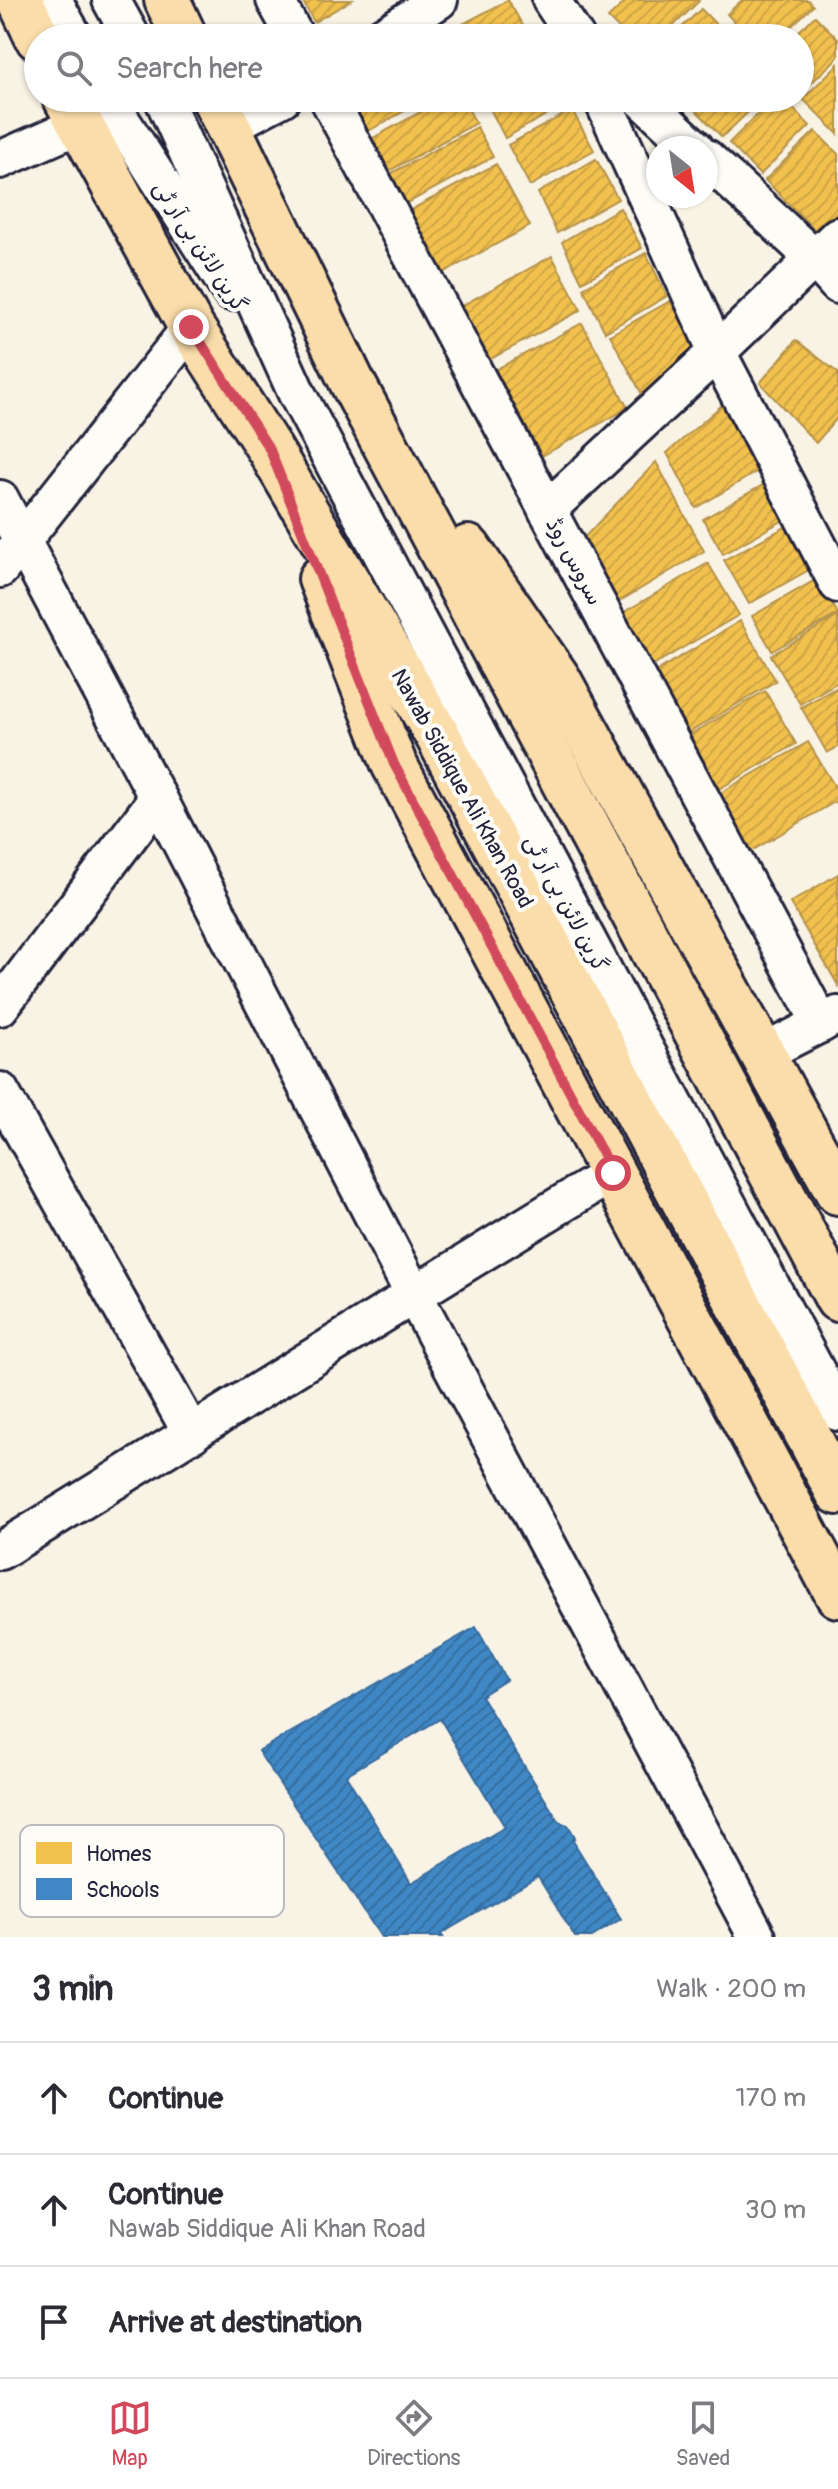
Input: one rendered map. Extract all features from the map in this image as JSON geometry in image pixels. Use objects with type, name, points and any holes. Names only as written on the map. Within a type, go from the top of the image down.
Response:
[{"type":"main road","points":[[20,0],[31,24]]},
{"type":"main road","points":[[167,0],[178,24]]},
{"type":"main road","name":"Nawab Siddique Ali Khan Road","points":[[86,112],[191,327],[270,450],[438,736],[838,1492]]},
{"type":"main road","points":[[220,112],[352,382],[838,1299]]},
{"type":"main road","points":[[352,382],[558,679],[838,1192]]},
{"type":"main road","points":[[270,450],[394,764],[613,1173],[825,1537],[838,1595]]},
{"type":"street","points":[[53,0],[66,24]]},
{"type":"street","points":[[111,0],[124,24]]},
{"type":"street","points":[[275,0],[288,24]]},
{"type":"street","points":[[402,24],[439,0]]},
{"type":"street","points":[[551,0],[566,24]]},
{"type":"street","points":[[0,160],[76,112]]},
{"type":"street","name":"گرین لائن بی آر ٹی","points":[[88,112],[297,394]]},
{"type":"street","name":"گرین لائن بی آر ٹی","points":[[169,112],[297,394],[838,1412]]},
{"type":"street","name":"سروس روڈ","points":[[335,112],[547,510],[830,1020]]},
{"type":"street","points":[[608,112],[717,352],[838,584]]},
{"type":"street","points":[[656,112],[682,136]]},
{"type":"street","points":[[547,510],[717,352],[830,260],[718,168]]},
{"type":"street","points":[[0,569],[191,327]]},
{"type":"street","points":[[0,499],[413,1293],[757,1937]]},
{"type":"street","points":[[0,1007],[158,798]]},
{"type":"street","points":[[763,1053],[830,1020]]},
{"type":"street","points":[[0,1091],[192,1434]]},
{"type":"street","points":[[3,1541],[192,1434],[413,1293],[613,1173]]},
{"type":"building: Homes","points":[[302,0],[352,0],[314,22]]},
{"type":"building: Homes","points":[[508,0],[522,24],[463,24]]},
{"type":"building: Homes","points":[[627,0],[699,1],[675,24],[614,24],[608,18]]},
{"type":"building: Homes","points":[[742,0],[808,0],[813,6],[794,24],[736,24],[727,14]]},
{"type":"building: Homes","points":[[701,9],[715,24],[685,24]]},
{"type":"building: Homes","points":[[815,16],[838,39],[838,57],[814,80],[814,24],[807,24]]},
{"type":"building: Homes","points":[[838,64],[838,134],[814,110],[814,88]]},
{"type":"building: Homes","points":[[351,112],[403,112],[363,134]]},
{"type":"building: Homes","points":[[420,112],[470,112],[476,123],[382,175],[364,143]]},
{"type":"building: Homes","points":[[492,112],[551,112],[505,138]]},
{"type":"building: Homes","points":[[573,112],[594,150],[530,186],[508,145]]},
{"type":"building: Homes","points":[[698,112],[748,112],[722,137]]},
{"type":"building: Homes","points":[[760,112],[796,112],[810,126],[760,175],[729,143]]},
{"type":"building: Homes","points":[[477,127],[493,157],[404,205],[388,175]]},
{"type":"building: Homes","points":[[815,131],[838,154],[838,212],[817,232],[765,180]]},
{"type":"building: Homes","points":[[596,159],[618,199],[557,233],[538,193]]},
{"type":"building: Homes","points":[[496,164],[530,226],[441,274],[407,212]]},
{"type":"building: Homes","points":[[620,208],[642,248],[582,282],[562,242]]},
{"type":"building: Homes","points":[[646,253],[667,296],[605,332],[583,288]]},
{"type":"building: Homes","points":[[552,256],[581,310],[476,367],[447,314]]},
{"type":"building: Homes","points":[[670,301],[696,345],[644,398],[610,335]]},
{"type":"building: Homes","points":[[582,323],[628,408],[542,456],[495,370]]},
{"type":"building: Homes","points":[[796,340],[838,373],[838,417],[816,443],[760,383]]},
{"type":"building: Homes","points":[[723,404],[758,471],[696,508],[667,453]]},
{"type":"building: Homes","points":[[656,462],[704,551],[613,605],[578,544]]},
{"type":"building: Homes","points":[[770,481],[789,517],[723,554],[703,519]]},
{"type":"building: Homes","points":[[789,525],[814,567],[749,604],[724,560]]},
{"type":"building: Homes","points":[[708,563],[739,615],[650,667],[619,615]]},
{"type":"building: Homes","points":[[819,578],[838,614],[772,651],[752,616]]},
{"type":"building: Homes","points":[[838,616],[838,682],[800,704],[771,655]]},
{"type":"building: Homes","points":[[740,621],[776,681],[685,735],[650,675]]},
{"type":"building: Homes","points":[[838,687],[838,747],[827,753],[801,707]]},
{"type":"building: Homes","points":[[765,691],[796,744],[719,789],[688,736]]},
{"type":"building: Homes","points":[[808,742],[838,792],[838,800],[748,853],[715,796]]},
{"type":"building: Homes","points":[[838,874],[838,985],[790,903]]},
{"type":"building: Schools","points":[[476,1627],[506,1680],[481,1696],[559,1822],[568,1825],[575,1837],[573,1841],[621,1919],[592,1937],[575,1937],[538,1877],[441,1934],[443,1937],[381,1937],[258,1751]],"holes":[[[440,1719],[505,1827],[411,1883],[346,1775]]]},
{"type":"route","points":[[191,327],[270,450],[394,764],[613,1173]]}]
